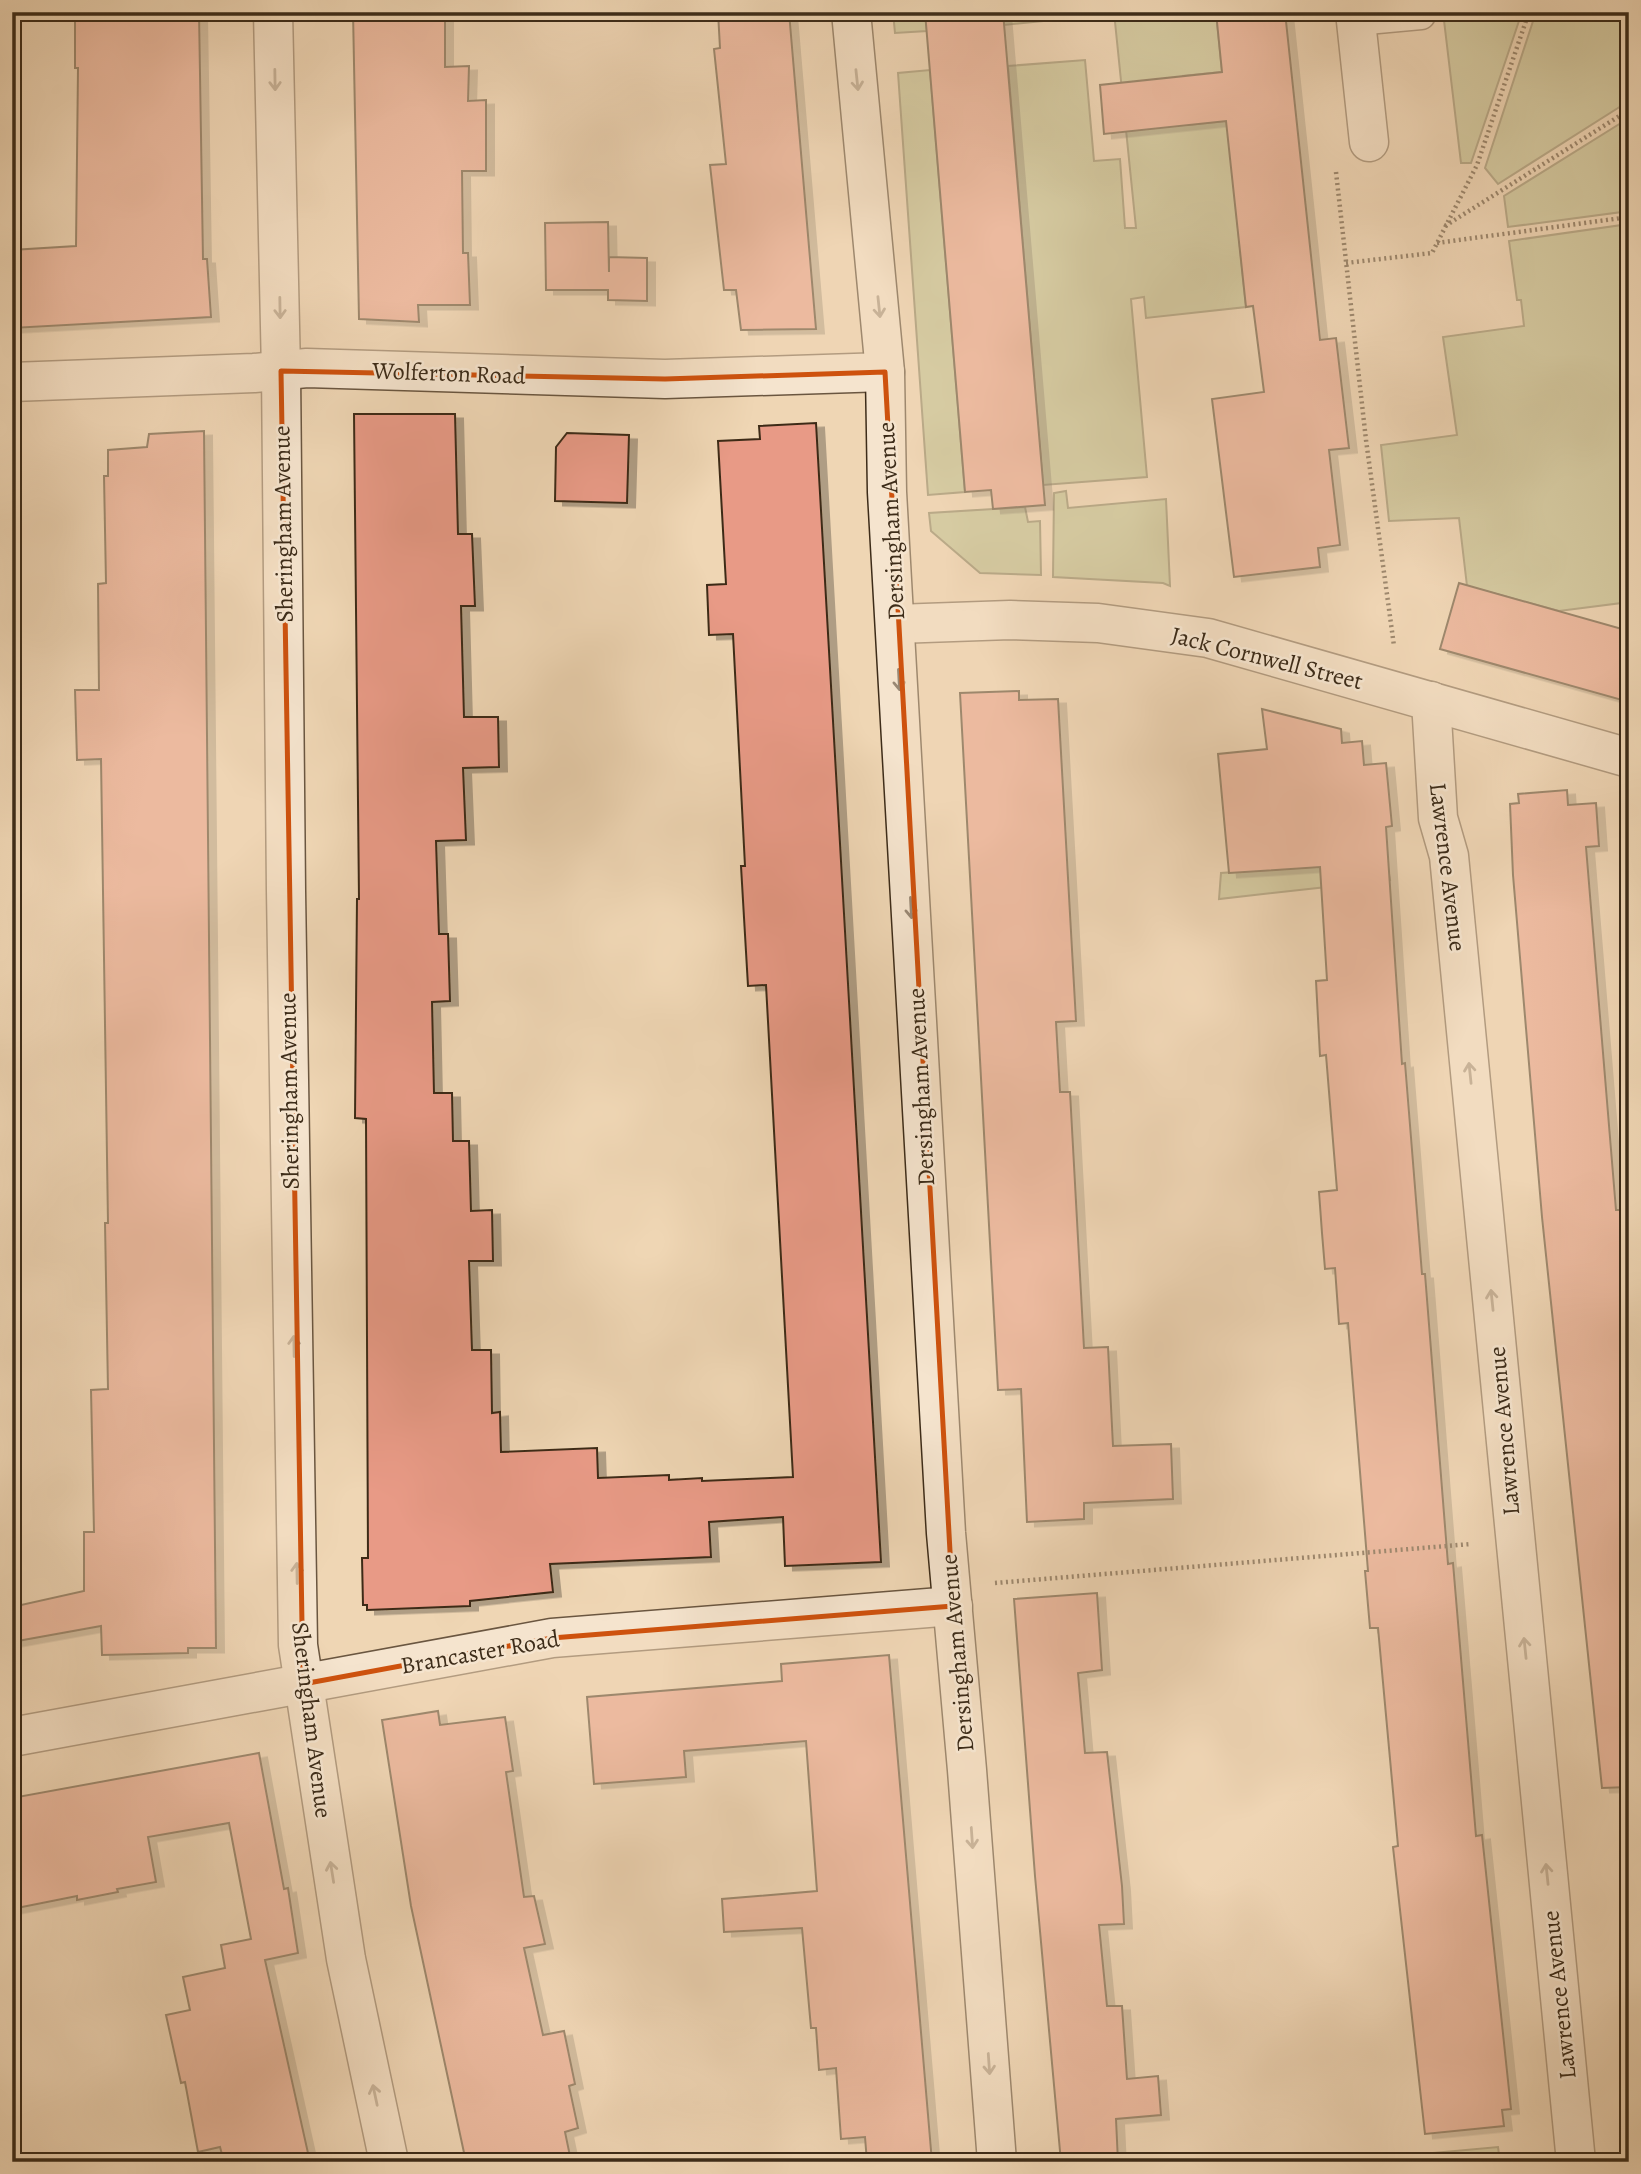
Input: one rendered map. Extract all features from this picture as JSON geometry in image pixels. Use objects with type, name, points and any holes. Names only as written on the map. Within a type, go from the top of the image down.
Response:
[{"type":"street","name":"Sheringham Avenue","points":[[273,12],[281,371],[286,918],[298,1645],[346,1959],[390,2162]]},
{"type":"street","name":"Dersingham Avenue","points":[[850,12],[885,372],[887,492],[946,1533],[997,2162]]},
{"type":"street","points":[[1355,17],[1369,142]]},
{"type":"street","name":"Wolferton Road","points":[[12,382],[307,368],[665,379],[885,372]]},
{"type":"street","name":"Jack Cornwell Street","points":[[896,624],[1010,620],[1112,624],[1208,638],[1629,758]]},
{"type":"street","name":"Lawrence Avenue","points":[[1415,697],[1438,818],[1449,856],[1576,2162]]},
{"type":"street","name":"Brancaster Road","points":[[12,1737],[552,1638],[953,1597]]},
{"type":"lane","points":[[1355,17],[1421,15]]},
{"type":"path","points":[[1346,263],[1432,253],[1477,165],[1529,12]]},
{"type":"path","points":[[1445,227],[1629,110]]},
{"type":"path","points":[[1336,171],[1366,440],[1415,697]]},
{"type":"path","points":[[1437,243],[1629,217]]},
{"type":"path","points":[[953,1597],[1514,1540]]},
{"type":"highlighted area","points":[[281,371],[665,379],[885,372],[953,1606],[552,1638],[303,1684]]},
{"type":"green space","points":[[893,12],[925,12],[927,31],[895,33]]},
{"type":"green space","points":[[1003,12],[1082,12],[1082,17],[1004,25]]},
{"type":"green space","points":[[1114,12],[1216,12],[1222,72],[1183,76],[1189,125],[1227,121],[1246,307],[1146,318],[1144,297],[1131,299],[1147,477],[1043,485],[1008,66],[1085,60],[1094,161],[1120,159],[1125,228],[1136,228]]},
{"type":"green space","points":[[1443,12],[1522,12],[1471,163],[1461,163]]},
{"type":"green space","points":[[1536,12],[1629,12],[1629,101],[1498,184],[1485,168]]},
{"type":"green space","points":[[930,70],[965,492],[928,495],[898,73]]},
{"type":"green space","points":[[1629,118],[1629,211],[1508,227],[1504,196]]},
{"type":"green space","points":[[1629,224],[1629,602],[1559,611],[1467,586],[1459,518],[1389,521],[1381,445],[1457,435],[1443,337],[1524,326],[1521,300],[1517,300],[1509,241]]},
{"type":"green space","points":[[1066,491],[1068,508],[1166,499],[1170,586],[1163,583],[1053,577],[1054,493]]},
{"type":"green space","points":[[1025,507],[1028,522],[1040,521],[1041,575],[980,573],[931,531],[929,513]]},
{"type":"green space","points":[[1387,862],[1390,880],[1219,899],[1221,873]]},
{"type":"green space","points":[[1498,2147],[1500,2162],[1402,2162],[1401,2156]]},
{"type":"building","points":[[75,12],[199,12],[203,259],[207,259],[211,317],[12,328],[12,250],[76,246],[78,68],[75,68]]},
{"type":"building","points":[[353,12],[445,12],[445,67],[469,66],[468,101],[486,100],[486,171],[462,171],[463,253],[468,253],[470,305],[418,305],[419,322],[359,319]]},
{"type":"building","points":[[718,12],[789,12],[816,329],[741,330],[736,290],[724,290],[710,165],[726,164],[714,49],[720,48]]},
{"type":"building","points":[[925,12],[1003,12],[1045,505],[993,509],[991,490],[965,492]]},
{"type":"building","points":[[1216,12],[1285,12],[1320,340],[1336,338],[1349,448],[1329,450],[1340,545],[1318,548],[1320,567],[1234,577],[1212,399],[1264,392],[1253,306],[1246,307],[1226,121],[1104,134],[1100,85],[1222,72]]},
{"type":"building","points":[[608,222],[609,272],[609,257],[647,258],[647,301],[608,300],[608,290],[546,290],[545,223]]},
{"type":"building","points":[[354,414],[455,414],[458,534],[472,534],[475,606],[461,606],[464,717],[498,717],[499,767],[463,768],[466,840],[436,841],[439,934],[448,934],[450,1001],[432,1002],[434,1093],[452,1093],[453,1141],[469,1141],[471,1211],[492,1210],[493,1261],[469,1261],[472,1350],[491,1350],[492,1413],[500,1412],[501,1452],[597,1448],[598,1478],[669,1475],[669,1480],[702,1478],[702,1481],[793,1477],[766,985],[748,986],[741,866],[745,866],[733,634],[709,635],[707,585],[726,584],[718,441],[760,439],[759,426],[816,423],[881,1562],[785,1566],[783,1517],[709,1522],[711,1557],[550,1564],[553,1592],[470,1601],[470,1606],[367,1610],[367,1605],[363,1605],[362,1558],[368,1558],[366,1119],[355,1118],[359,899]]},
{"type":"building","points":[[204,431],[216,1648],[188,1648],[188,1653],[102,1655],[101,1626],[12,1642],[12,1607],[84,1591],[84,1532],[94,1532],[91,1390],[108,1389],[101,759],[77,760],[75,690],[99,690],[98,584],[106,583],[104,476],[108,476],[108,450],[147,447],[149,434]]},
{"type":"building","points":[[567,433],[629,435],[627,503],[555,501],[556,447]]},
{"type":"building","points":[[1459,583],[1629,631],[1629,702],[1440,649]]},
{"type":"building","points":[[1019,691],[1019,700],[1058,699],[1076,1021],[1056,1022],[1060,1092],[1070,1092],[1084,1348],[1108,1347],[1113,1446],[1171,1444],[1173,1499],[1084,1503],[1084,1519],[1027,1522],[1021,1389],[998,1390],[960,693]]},
{"type":"building","points":[[1262,709],[1341,729],[1342,743],[1362,741],[1364,765],[1386,763],[1392,826],[1386,827],[1402,1064],[1405,1063],[1448,1564],[1453,1563],[1476,1836],[1482,1835],[1511,2109],[1502,2110],[1504,2126],[1425,2134],[1393,1847],[1398,1846],[1378,1628],[1370,1628],[1365,1571],[1368,1571],[1348,1323],[1339,1324],[1335,1268],[1325,1269],[1322,1233],[1319,1192],[1337,1190],[1326,1055],[1320,1056],[1316,981],[1327,980],[1320,867],[1229,873],[1218,754],[1267,749]]},
{"type":"building","points":[[1567,790],[1568,805],[1596,803],[1599,846],[1586,847],[1616,1210],[1620,1210],[1623,1247],[1629,1247],[1629,1787],[1602,1788],[1542,1217],[1513,875],[1510,804],[1519,803],[1518,794]]},
{"type":"building","points":[[1097,1593],[1102,1670],[1078,1673],[1085,1753],[1107,1752],[1122,1886],[1124,1924],[1099,1925],[1107,2006],[1122,2006],[1127,2079],[1158,2076],[1161,2115],[1116,2119],[1118,2162],[1061,2162],[1035,1876],[1014,1599]]},
{"type":"building","points":[[889,1655],[932,2162],[867,2162],[865,2137],[841,2139],[836,2068],[819,2070],[816,2028],[811,2028],[802,1928],[724,1932],[722,1899],[817,1891],[806,1741],[684,1751],[686,1777],[594,1784],[587,1697],[782,1681],[781,1664]]},
{"type":"building","points":[[438,1711],[440,1725],[505,1717],[513,1771],[506,1772],[524,1897],[534,1896],[545,1944],[524,1948],[543,2035],[564,2031],[575,2084],[569,2086],[578,2128],[565,2132],[570,2156],[545,2162],[466,2162],[411,1906],[382,1720]]},
{"type":"building","points":[[259,1753],[284,1889],[288,1888],[298,1953],[265,1960],[310,2162],[224,2162],[220,2147],[198,2152],[185,2082],[181,2083],[166,2015],[190,2010],[183,1977],[225,1968],[221,1945],[251,1939],[229,1823],[148,1837],[156,1882],[77,1900],[77,1896],[12,1909],[12,1798]]}]
